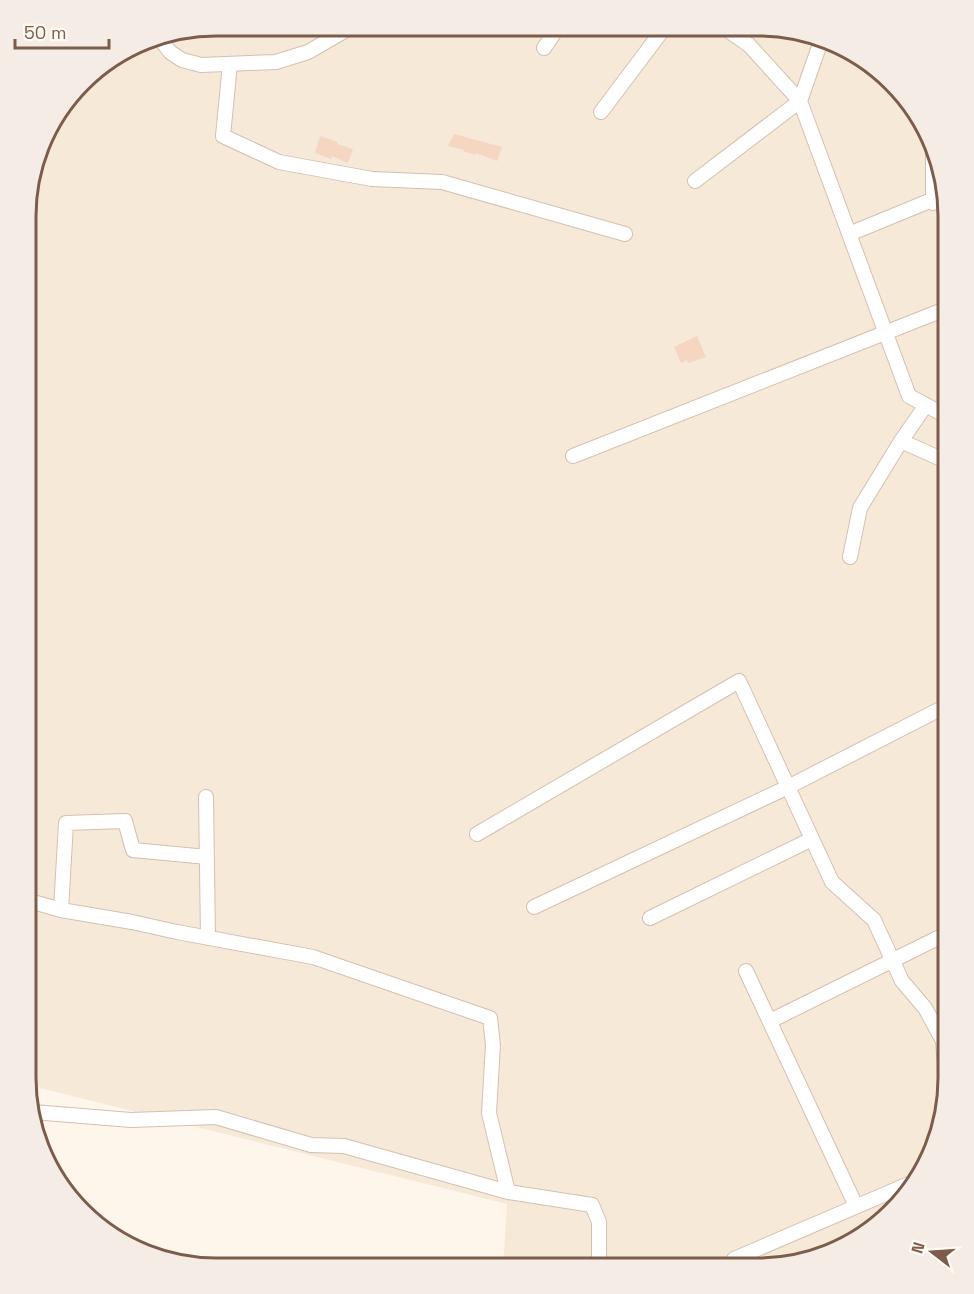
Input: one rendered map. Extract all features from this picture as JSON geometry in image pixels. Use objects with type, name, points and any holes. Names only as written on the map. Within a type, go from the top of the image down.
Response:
[{"type":"street","points":[[164,44],[170,52],[182,60],[201,65],[276,62],[308,52],[336,36]]},
{"type":"street","points":[[544,48],[552,36]]},
{"type":"street","points":[[601,112],[658,36]]},
{"type":"street","points":[[737,36],[749,45],[800,101],[909,396],[938,412]]},
{"type":"street","points":[[695,181],[800,101],[818,47]]},
{"type":"street","points":[[230,64],[223,136],[279,162],[372,179],[442,182],[625,234]]},
{"type":"street","points":[[849,234],[936,199],[935,181]]},
{"type":"street","points":[[573,456],[938,312]]},
{"type":"street","points":[[850,557],[860,508],[926,405]]},
{"type":"street","points":[[901,441],[938,458]]},
{"type":"street","points":[[477,834],[739,681],[832,882],[873,920],[902,981],[938,1027]]},
{"type":"street","points":[[534,907],[788,786],[938,710]]},
{"type":"street","points":[[206,797],[208,938]]},
{"type":"street","points":[[62,910],[66,823],[125,822],[133,850],[207,857]]},
{"type":"street","points":[[650,918],[812,839]]},
{"type":"street","points":[[36,903],[62,910],[313,957],[490,1018],[493,1044],[489,1113],[508,1192]]},
{"type":"street","points":[[770,1021],[938,938]]},
{"type":"street","points":[[746,971],[856,1206]]},
{"type":"street","points":[[39,1112],[131,1120],[216,1117],[311,1145],[344,1146],[508,1192],[592,1205],[599,1222],[599,1258]]},
{"type":"street","points":[[745,1258],[901,1187]]},
{"type":"shaded area","points":[[216,36],[758,36],[804,42],[827,50],[858,66],[877,81],[908,116],[919,137],[935,181],[938,216],[938,1089],[935,1113],[928,1136],[908,1178],[893,1197],[858,1228],[816,1248],[793,1255],[758,1258],[504,1258],[507,1204],[40,1088],[36,1085],[36,216],[38,193],[46,158],[60,126],[73,107],[97,81],[126,60],[147,50],[181,39]]},
{"type":"building","points":[[454,134],[502,147],[497,161],[448,146]]},
{"type":"building","points":[[320,136],[353,149],[348,163],[332,156],[331,159],[315,153]]},
{"type":"building","points":[[697,336],[706,357],[681,363],[674,347]]}]
